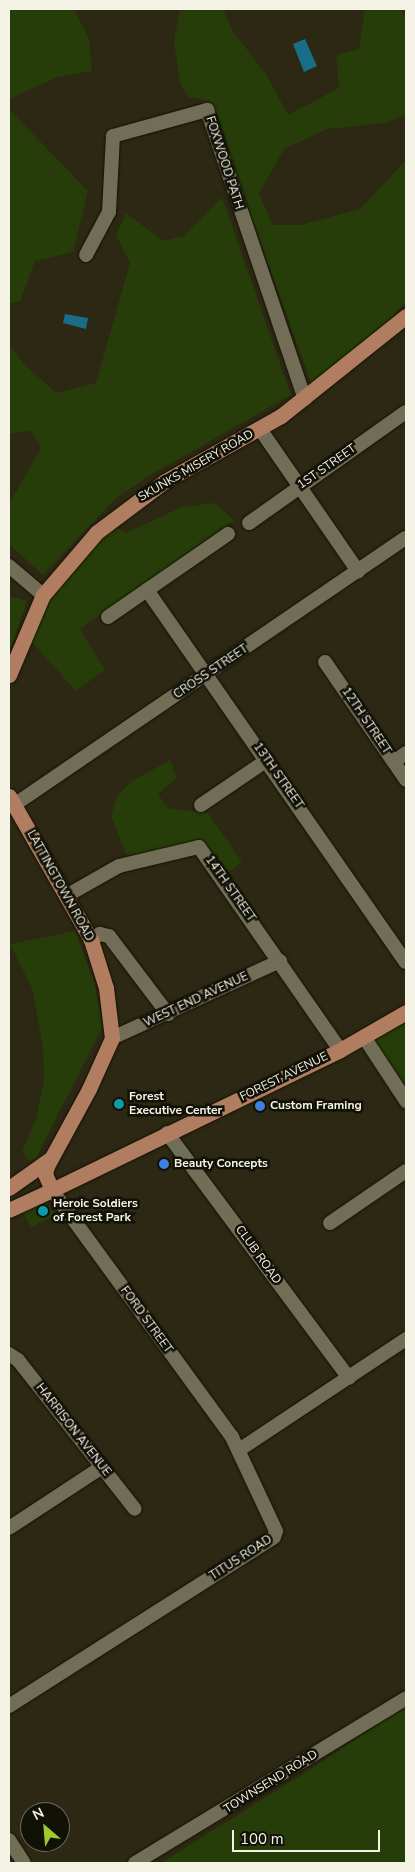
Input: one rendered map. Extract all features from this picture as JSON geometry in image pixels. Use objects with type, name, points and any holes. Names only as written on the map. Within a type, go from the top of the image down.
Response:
[{"type":"main road","name":"SKUNKS MISERY ROAD","points":[[9,674],[43,596],[65,565],[130,503],[260,429],[305,399],[406,316]]},
{"type":"main road","name":"LATTINGTOWN ROAD","points":[[12,801],[91,940],[106,988],[112,1038]]},
{"type":"main road","name":"FOREST AVENUE","points":[[9,1210],[340,1050],[406,1012]]},
{"type":"main road","points":[[52,1190],[45,1174],[51,1158],[90,1089],[112,1038]]},
{"type":"main road","points":[[9,1188],[51,1158]]},
{"type":"street","name":"FOXWOOD PATH","points":[[86,255],[109,212],[113,136],[206,110],[305,399]]},
{"type":"street","name":"1ST STREET","points":[[250,523],[298,487],[406,412]]},
{"type":"street","points":[[260,429],[298,487],[358,571]]},
{"type":"street","points":[[108,617],[228,534]]},
{"type":"street","name":"CROSS STREET","points":[[12,801],[208,674],[406,538]]},
{"type":"street","points":[[9,566],[43,596]]},
{"type":"street","name":"13TH STREET","points":[[147,590],[208,674],[406,962]]},
{"type":"street","name":"12TH STREET","points":[[325,662],[406,780]]},
{"type":"street","points":[[394,762],[406,753]]},
{"type":"street","points":[[201,806],[267,760]]},
{"type":"street","name":"14TH STREET","points":[[66,896],[119,866],[199,848],[280,961],[340,1050]]},
{"type":"street","points":[[91,940],[100,934],[109,936],[168,1014]]},
{"type":"street","name":"WEST END AVENUE","points":[[112,1038],[168,1014],[280,961]]},
{"type":"street","points":[[364,1037],[406,1101]]},
{"type":"street","name":"CLUB ROAD","points":[[167,1133],[349,1378]]},
{"type":"street","points":[[330,1223],[406,1171]]},
{"type":"street","name":"FORD STREET","points":[[52,1190],[239,1450]]},
{"type":"street","points":[[239,1450],[406,1340]]},
{"type":"street","name":"HARRISON AVENUE","points":[[9,1354],[18,1360],[135,1509]]},
{"type":"street","name":"TITUS ROAD","points":[[9,1706],[274,1537],[273,1518],[239,1450]]},
{"type":"street","points":[[9,1528],[102,1467]]},
{"type":"street","name":"TOWNSEND ROAD","points":[[135,1863],[406,1698]]},
{"type":"street","points":[[9,1840],[24,1863]]},
{"type":"green space","points":[[9,9],[74,9],[89,38],[92,71],[58,77],[9,99]]},
{"type":"green space","points":[[180,9],[223,9],[232,30],[266,74],[288,115],[339,88],[336,55],[359,49],[365,9],[402,9],[406,20],[406,115],[384,123],[327,129],[284,149],[259,194],[273,225],[301,225],[360,209],[406,160],[406,302],[371,339],[311,383],[210,101],[188,97],[180,83],[174,42]]},
{"type":"green space","points":[[9,109],[88,191],[73,252],[35,261],[20,302],[9,303]]},
{"type":"green space","points":[[222,197],[291,395],[147,477],[114,500],[43,575],[9,544],[9,504],[41,448],[31,431],[9,434],[9,344],[24,364],[56,393],[96,383],[130,263],[116,235],[126,213],[163,241],[184,236]]},
{"type":"green space","points":[[215,503],[234,520],[80,629],[105,670],[76,691],[30,640],[50,596],[112,525],[126,533],[182,507]]},
{"type":"green space","points":[[9,596],[27,601],[9,652]]},
{"type":"green space","points":[[170,760],[177,778],[158,794],[168,808],[208,813],[242,862],[226,874],[200,842],[128,858],[111,816],[117,796],[132,781]]},
{"type":"green space","points":[[75,931],[95,985],[102,1028],[36,1158],[29,1161],[22,1152],[36,1119],[44,1081],[43,1047],[32,988],[10,944]]},
{"type":"green space","points":[[406,1015],[406,1089],[371,1037]]},
{"type":"green space","points":[[45,1202],[56,1215],[31,1227],[22,1212]]},
{"type":"green space","points":[[406,1706],[406,1863],[161,1863],[314,1767]]},
{"type":"water","points":[[305,39],[317,66],[304,72],[293,44]]},
{"type":"water","points":[[65,314],[88,318],[86,329],[63,323]]},
{"type":"place","name":"Forest Executive Center","points":[[119,1104]]},
{"type":"place","name":"Custom Framing","points":[[260,1106]]},
{"type":"place","name":"Beauty Concepts","points":[[164,1164]]},
{"type":"place","name":"Heroic Soldiers of Forest Park","points":[[43,1211]]}]
